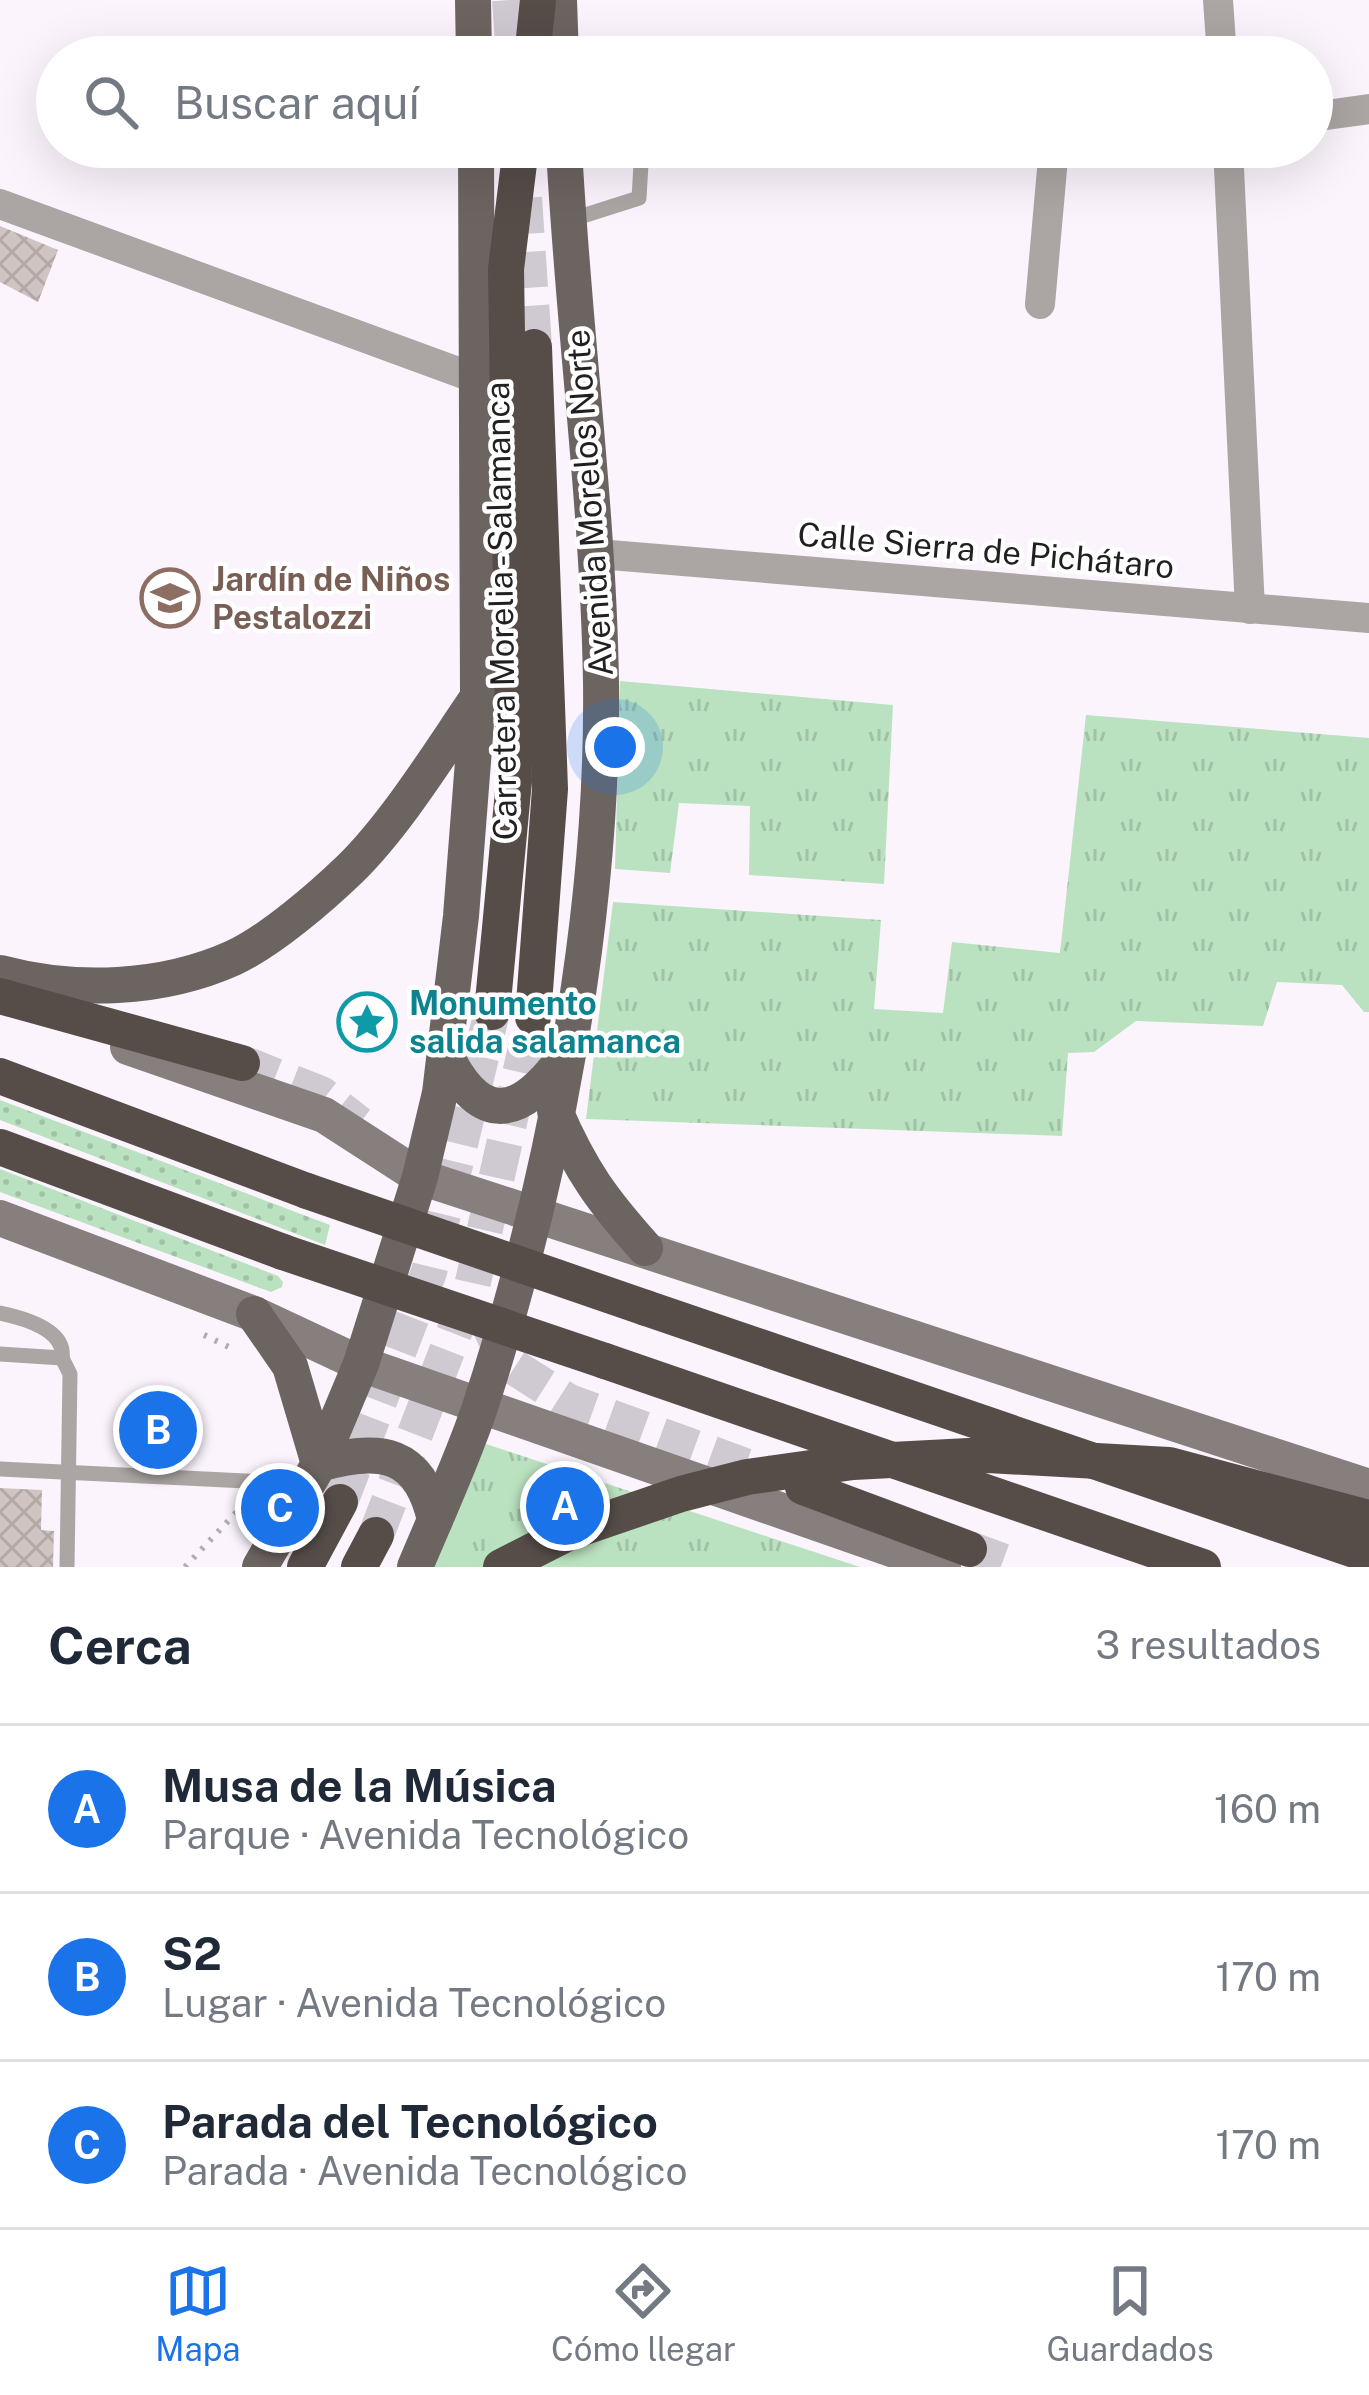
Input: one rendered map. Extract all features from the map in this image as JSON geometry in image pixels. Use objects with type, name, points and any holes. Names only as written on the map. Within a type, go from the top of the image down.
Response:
[{"type":"highway","points":[[534,36],[538,0]]},
{"type":"highway","name":"Carretera Morelia - Salamanca","points":[[492,1012],[514,781],[506,269],[518,168]]},
{"type":"highway","name":"Carretera Morelia - Salamanca","points":[[533,1017],[550,789],[534,347]]},
{"type":"highway","points":[[0,999],[242,1063]]},
{"type":"highway","points":[[0,1076],[308,1191],[1369,1555]]},
{"type":"highway","points":[[0,1148],[283,1252],[1203,1567]]},
{"type":"highway","points":[[501,1567],[570,1532],[681,1494],[747,1477],[853,1462],[988,1455],[1169,1465],[1369,1518]]},
{"type":"highway","points":[[305,1567],[322,1483]]},
{"type":"highway","points":[[803,1487],[956,1558]]},
{"type":"highway","points":[[358,1567],[376,1534]]},
{"type":"main road","points":[[473,0],[474,36]]},
{"type":"main road","points":[[560,0],[561,36]]},
{"type":"main road","points":[[322,1483],[420,1177],[445,1054],[478,698],[476,168]]},
{"type":"main road","name":"Avenida Morelos Norte","points":[[416,1567],[480,1406],[536,1215],[593,874],[601,688],[598,554],[565,168]]},
{"type":"main road","points":[[0,973],[26,980],[116,986],[177,977],[237,956],[352,868],[478,698]]},
{"type":"main road","points":[[0,999],[325,1115],[420,1177],[1369,1487]]},
{"type":"main road","points":[[445,1054],[473,1097],[507,1106],[539,1091],[566,1056]]},
{"type":"main road","points":[[555,1111],[577,1163],[600,1198],[646,1248]]},
{"type":"main road","points":[[0,1218],[254,1314],[362,1364],[480,1406],[956,1558]]},
{"type":"main road","points":[[254,1314],[290,1366],[322,1483]]},
{"type":"main road","points":[[260,1567],[322,1483],[350,1455],[382,1455],[408,1465],[428,1488],[435,1520]]},
{"type":"street","points":[[1218,0],[1221,36]]},
{"type":"street","points":[[1333,114],[1369,109]]},
{"type":"street","points":[[1040,304],[1052,168]]},
{"type":"street","points":[[1229,168],[1250,609]]},
{"type":"street","points":[[0,204],[480,380]]},
{"type":"street","name":"Calle Sierra de Pichátaro","points":[[598,554],[1369,618]]},
{"type":"lane","points":[[568,220],[639,198],[641,168]]},
{"type":"lane","points":[[0,1313],[44,1328],[62,1343],[62,1358],[70,1374],[67,1567]]},
{"type":"lane","points":[[0,1354],[62,1358]]},
{"type":"lane","points":[[0,1469],[322,1483]]},
{"type":"path","points":[[186,1328],[240,1354]]},
{"type":"path","points":[[185,1567],[266,1480]]},
{"type":"green space","points":[[620,681],[893,705],[884,884],[749,875],[750,806],[679,803],[670,873],[615,869]]},
{"type":"green space","points":[[1086,715],[1369,738],[1369,1012],[1342,985],[1277,982],[1263,1026],[1136,1021],[1094,1052],[1068,1053],[1062,1136],[586,1119],[613,902],[881,920],[874,1009],[943,1013],[952,942],[1060,953]]},
{"type":"green space","points":[[0,1100],[330,1225],[325,1245],[0,1120]]},
{"type":"green space","points":[[0,1169],[278,1276],[282,1287],[271,1292],[0,1192]]},
{"type":"green space","points":[[486,1444],[860,1567],[428,1567]]},
{"type":"green space","points":[[496,1529],[629,1567],[480,1567]]},
{"type":"building","points":[[0,226],[58,250],[38,302],[0,282]]},
{"type":"building","points":[[135,1412],[180,1412],[181,1448],[135,1449]]},
{"type":"building","points":[[0,1488],[42,1490],[41,1530],[54,1531],[53,1567],[0,1567]]},
{"type":"tunnel","points":[[510,0],[513,36]]},
{"type":"tunnel","points":[[524,198],[534,347]]},
{"type":"tunnel","points":[[340,1502],[429,1272],[492,1012]]},
{"type":"tunnel","points":[[376,1535],[472,1286],[533,1017]]},
{"type":"tunnel","points":[[242,1063],[321,1094],[359,1124]]},
{"type":"tunnel","points":[[488,1322],[506,1362],[569,1402],[778,1478]]},
{"type":"tunnel","points":[[969,1549],[1018,1567]]},
{"type":"place","name":"Jardín de Niños Pestalozzi","points":[[170,598]]},
{"type":"place","name":"Monumento salida salamanca","points":[[367,1022]]},
{"type":"place","name":"S2","points":[[158,1430]]},
{"type":"place","name":"Musa de la Música","points":[[565,1506]]},
{"type":"place","name":"Parada del Tecnológico","points":[[280,1508]]}]
